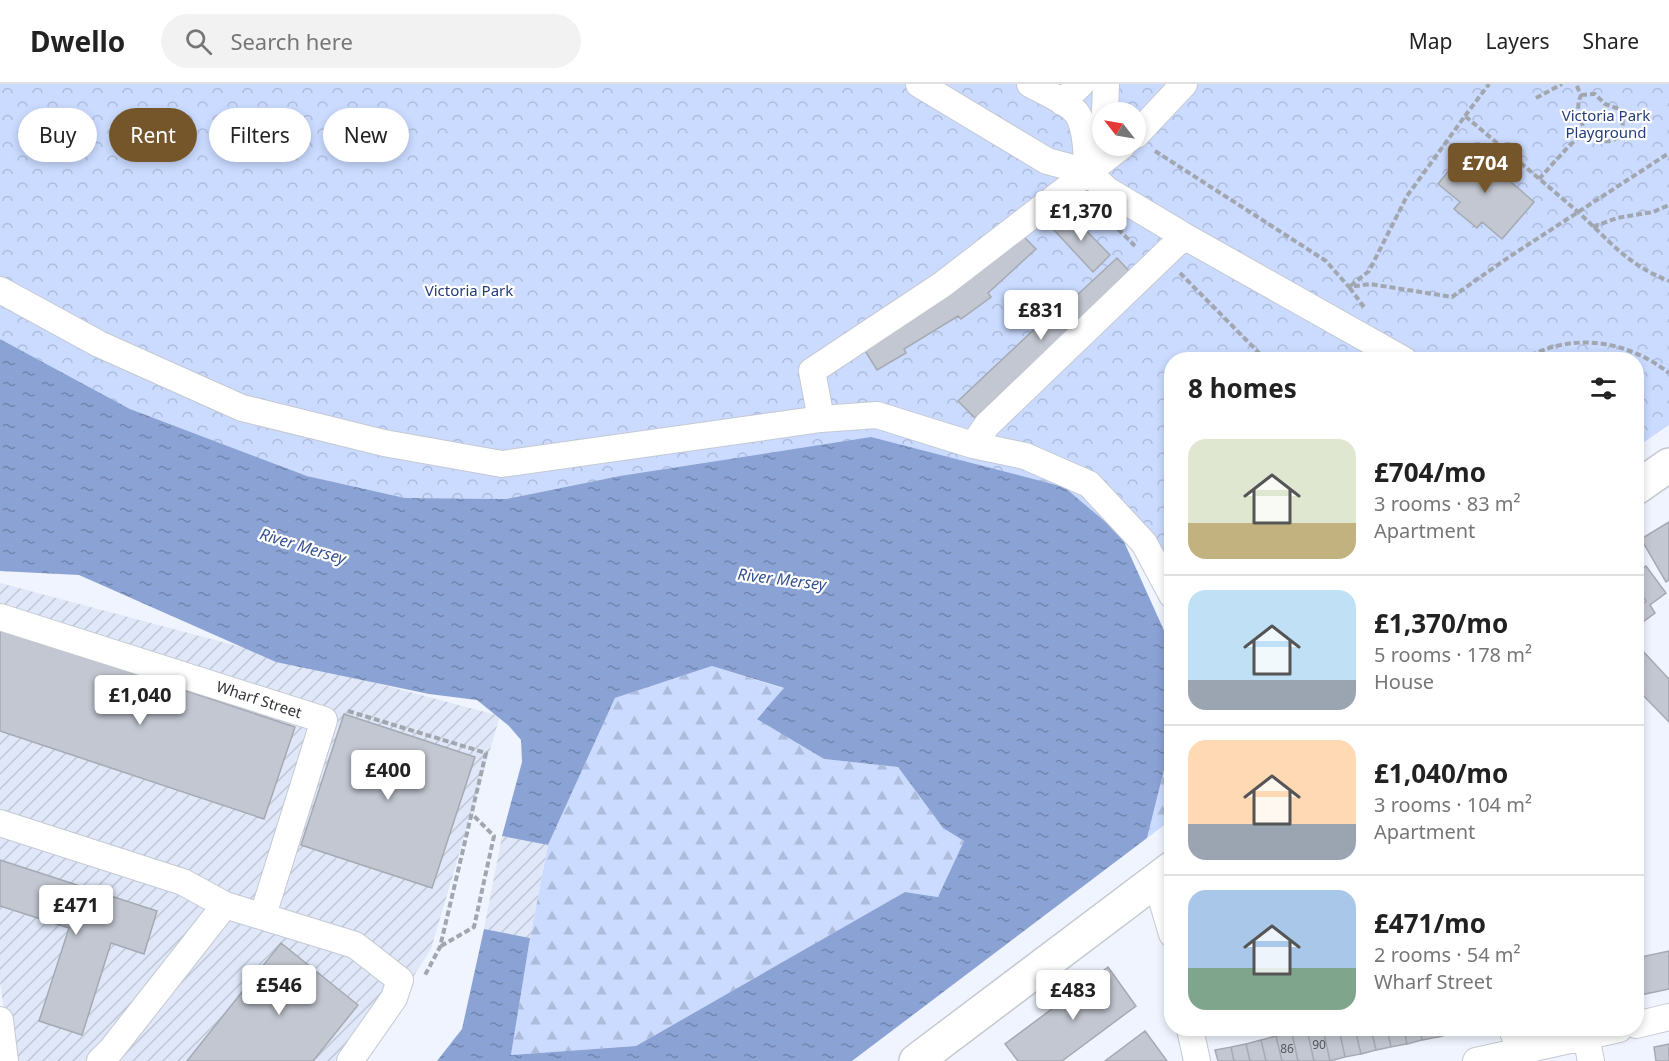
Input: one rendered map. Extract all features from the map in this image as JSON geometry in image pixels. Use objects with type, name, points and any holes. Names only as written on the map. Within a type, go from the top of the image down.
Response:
[{"type":"highway","points":[[1644,482],[1669,465]]},
{"type":"highway","points":[[916,1061],[1164,874]]},
{"type":"street","points":[[919,84],[1047,161],[1088,172],[1107,190],[1184,236],[1390,352]]},
{"type":"street","points":[[1030,84],[1078,114],[1084,135],[1088,172]]},
{"type":"street","points":[[1062,102],[1082,84]]},
{"type":"street","points":[[1105,102],[1106,84]]},
{"type":"street","points":[[1146,128],[1184,84]]},
{"type":"street","points":[[1088,172],[1093,156]]},
{"type":"street","points":[[821,418],[812,371],[943,284],[1088,172],[1113,156]]},
{"type":"street","points":[[973,445],[987,424],[1184,236]]},
{"type":"street","points":[[0,290],[99,344],[242,408],[384,443],[502,464],[821,418],[877,415],[973,445],[1025,456],[1089,484],[1144,543],[1164,580]]},
{"type":"street","name":"Wharf Street","points":[[0,616],[324,720],[263,915]]},
{"type":"street","points":[[0,823],[183,882],[225,905],[355,945],[400,980],[394,998],[350,1061]]},
{"type":"street","points":[[100,1061],[112,1049],[225,905]]},
{"type":"street","points":[[1644,1023],[1669,1017]]},
{"type":"street","points":[[0,1020],[5,1061]]},
{"type":"street","points":[[1192,1036],[1197,1061]]},
{"type":"street","points":[[1476,1061],[1516,1040],[1589,1049],[1608,1036]]},
{"type":"path","points":[[1348,287],[1369,271],[1407,196],[1489,84]]},
{"type":"path","points":[[1536,98],[1562,84]]},
{"type":"path","points":[[1576,84],[1581,94],[1578,112],[1586,131],[1600,142],[1610,142],[1617,137],[1622,128],[1623,116],[1619,109],[1605,105],[1595,94],[1581,94]]},
{"type":"path","points":[[1466,116],[1579,213],[1636,266],[1669,281]]},
{"type":"path","points":[[1539,179],[1586,131]]},
{"type":"path","points":[[1146,149],[1326,261],[1369,313]]},
{"type":"path","points":[[1348,287],[1370,284],[1452,297],[1509,257],[1669,153]]},
{"type":"path","points":[[1593,227],[1617,218],[1653,212],[1669,205]]},
{"type":"path","points":[[1540,352],[1560,345],[1597,342],[1635,352]]},
{"type":"path","points":[[1644,356],[1669,373]]},
{"type":"path","points":[[440,947],[474,927],[494,836],[472,813]]},
{"type":"shaded area","points":[[0,583],[500,716],[431,949],[357,1061],[10,1061],[0,981]]},
{"type":"shaded area","points":[[502,836],[548,845],[530,938],[484,929]]},
{"type":"green space","name":"Victoria Park","points":[[0,84],[1669,84],[1669,425],[1644,442],[1644,352],[1164,352],[1164,593],[1121,535],[507,499],[405,498],[307,476],[130,409],[0,339]]},
{"type":"green space","points":[[712,666],[785,689],[757,718],[824,759],[898,767],[943,828],[964,841],[939,897],[905,892],[636,1046],[511,1055],[548,845],[615,698]]},
{"type":"green space","points":[[1164,770],[1164,825],[1147,838]]},
{"type":"water","name":"River Mersey","points":[[0,339],[130,409],[307,476],[405,498],[507,499],[620,476],[871,437],[1064,487],[1121,535],[1164,630],[1164,770],[1147,838],[852,1061],[437,1061],[462,1029],[484,929],[530,938],[511,1055],[636,1046],[905,892],[938,897],[964,841],[943,828],[898,767],[824,759],[757,719],[784,688],[712,666],[615,698],[548,845],[502,836],[522,762],[521,740],[509,726],[477,700],[429,694],[276,662],[79,575],[0,571]]},
{"type":"building","points":[[1469,146],[1534,202],[1502,239],[1482,222],[1477,228],[1454,209],[1460,202],[1438,184]]},
{"type":"building","points":[[1069,213],[1110,255],[1093,272],[1053,229]]},
{"type":"building","points":[[1018,231],[1036,249],[988,293],[991,297],[961,319],[958,316],[904,349],[906,353],[877,370],[864,349],[887,337],[883,330]]},
{"type":"building","points":[[1117,258],[1130,272],[975,418],[958,401],[1042,322],[1045,325]]},
{"type":"building","points":[[1669,522],[1669,580],[1666,582],[1644,544],[1644,537]]},
{"type":"building","points":[[1646,566],[1666,593],[1650,605],[1655,613],[1644,621],[1644,603],[1646,601],[1644,598],[1644,567]]},
{"type":"building","points":[[0,629],[295,727],[264,819],[0,731]]},
{"type":"building","points":[[1644,652],[1669,679],[1669,722],[1644,696]]},
{"type":"building","points":[[344,714],[475,757],[432,888],[301,845]]},
{"type":"building","points":[[0,860],[157,911],[144,954],[111,943],[82,1035],[39,1021],[69,928],[0,906]]},
{"type":"building","points":[[281,943],[358,1005],[313,1061],[187,1061]]},
{"type":"building","points":[[1669,951],[1669,989],[1644,994],[1644,956]]},
{"type":"building","points":[[1108,967],[1136,1006],[1062,1061],[1018,1061],[1005,1044]]},
{"type":"building","points":[[1145,1031],[1167,1061],[1105,1061]]},
{"type":"building","points":[[1276,1036],[1293,1036],[1298,1061],[1282,1061]]},
{"type":"building","points":[[1276,1036],[1282,1061],[1266,1061],[1261,1040]]},
{"type":"building","points":[[1293,1036],[1308,1036],[1314,1061],[1298,1061]]},
{"type":"building","points":[[1308,1036],[1325,1036],[1330,1061],[1314,1061]]},
{"type":"building","points":[[1325,1036],[1340,1036],[1345,1057],[1330,1061]]},
{"type":"building","points":[[1340,1036],[1357,1036],[1361,1054],[1345,1057]]},
{"type":"building","points":[[1357,1036],[1373,1036],[1376,1050],[1361,1054]]},
{"type":"building","points":[[1373,1036],[1389,1036],[1391,1047],[1376,1050]]},
{"type":"building","points":[[1389,1036],[1405,1036],[1407,1044],[1391,1047]]},
{"type":"building","points":[[1405,1036],[1421,1036],[1422,1040],[1407,1044]]},
{"type":"building","points":[[1421,1036],[1438,1037],[1422,1040]]},
{"type":"building","points":[[1261,1040],[1266,1061],[1250,1061],[1246,1044]]},
{"type":"building","points":[[1246,1044],[1250,1061],[1234,1061],[1231,1047]]},
{"type":"building","points":[[1669,1044],[1669,1061],[1656,1061],[1654,1047]]},
{"type":"building","points":[[1231,1047],[1234,1061],[1218,1061],[1215,1050]]},
{"type":"park label","name":"Victoria Park Playground","points":[[1606,124]]}]
